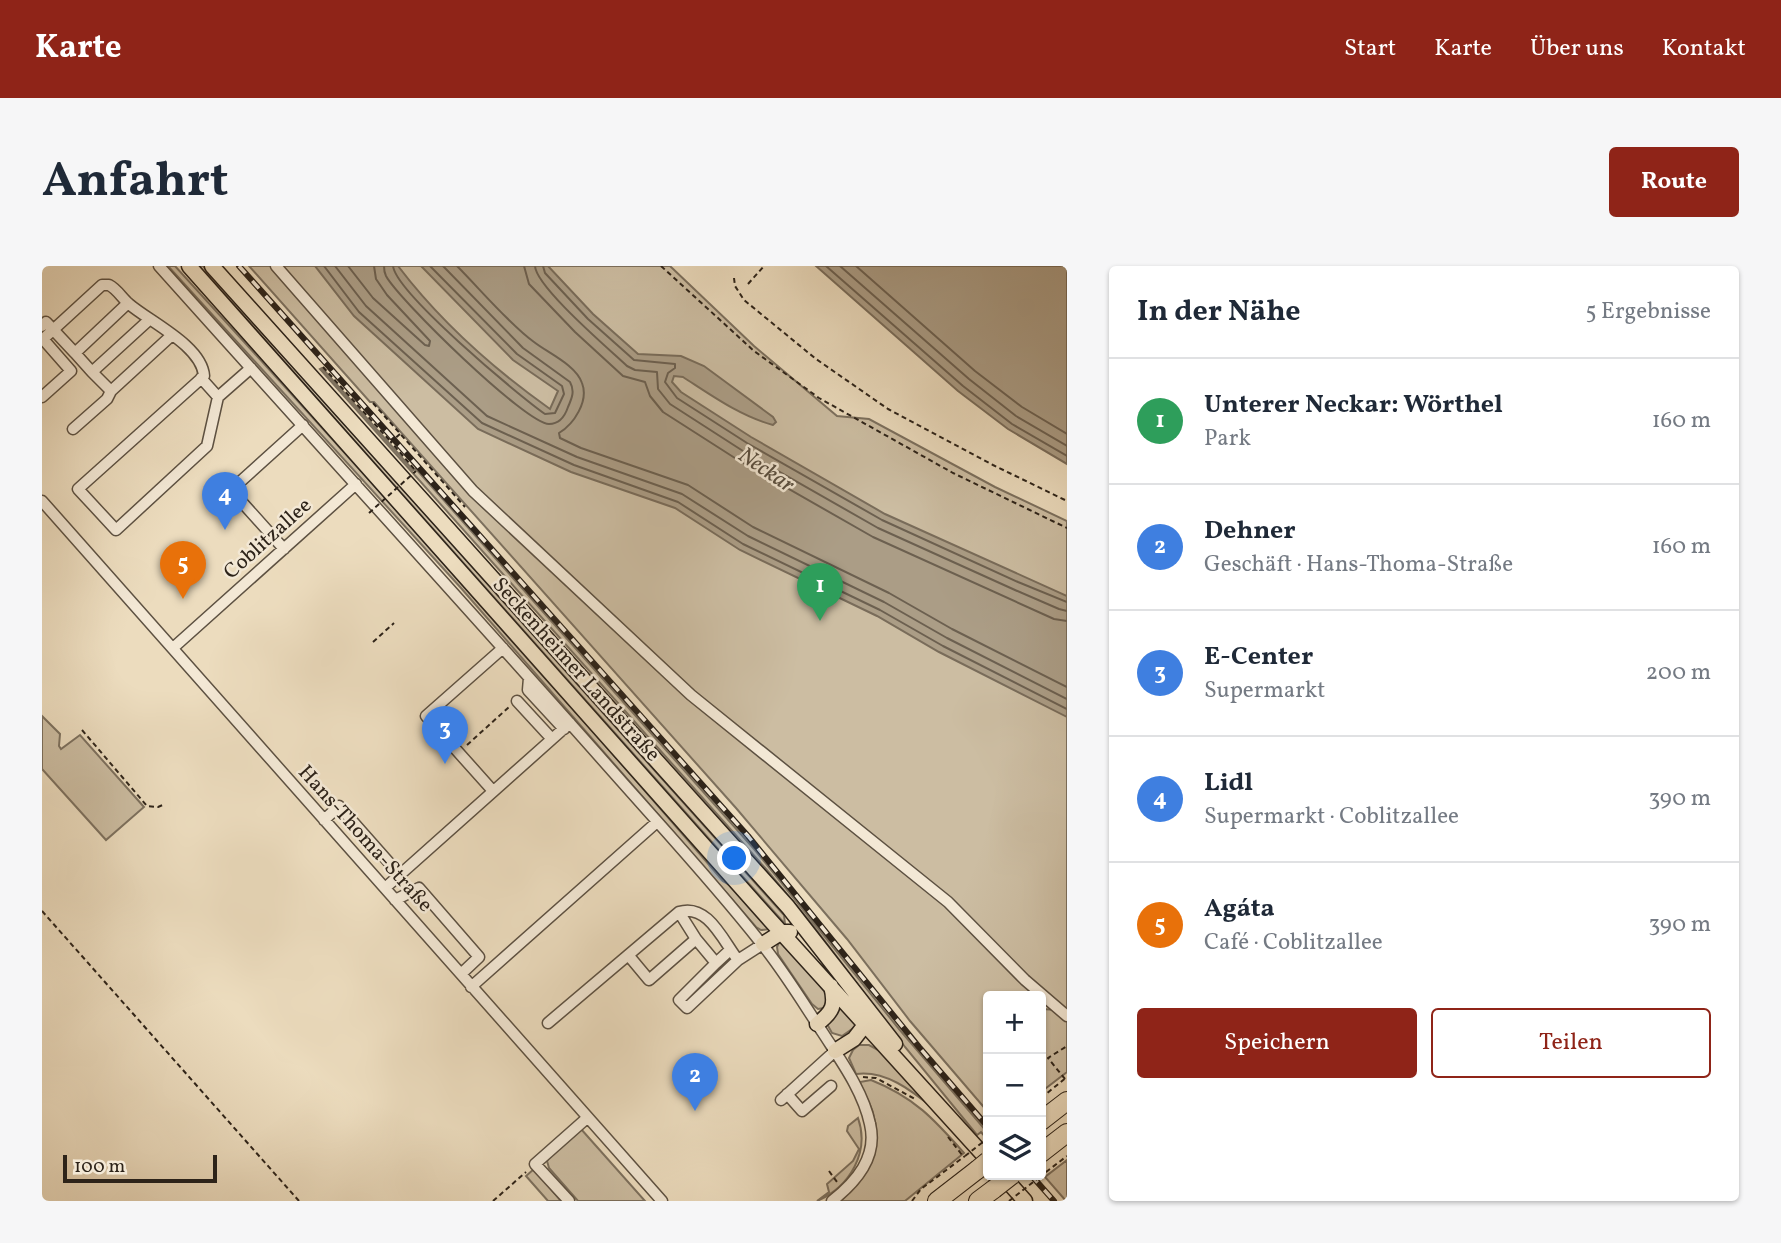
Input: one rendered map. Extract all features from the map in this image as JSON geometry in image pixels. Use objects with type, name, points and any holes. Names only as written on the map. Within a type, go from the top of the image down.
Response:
[{"type":"highway","points":[[1046,1117],[1067,1101]]},
{"type":"highway","points":[[1046,1149],[1067,1133]]},
{"type":"highway","points":[[937,1201],[983,1165]]},
{"type":"highway","points":[[978,1201],[998,1182]]},
{"type":"main road","name":"Seckenheimer Landstraße","points":[[189,266],[782,932],[831,985],[870,1019],[983,1163]]},
{"type":"main road","name":"Seckenheimer Landstraße","points":[[212,266],[770,887],[825,951],[885,1045],[934,1099]]},
{"type":"main road","points":[[763,944],[782,932],[789,931],[801,935],[825,951]]},
{"type":"main road","points":[[817,1024],[832,1010],[834,999],[831,985]]},
{"type":"main road","points":[[835,1051],[854,1039],[870,1019]]},
{"type":"main road","points":[[854,1039],[885,1045]]},
{"type":"main road","points":[[998,1182],[1025,1201]]},
{"type":"street","name":"Seckenheimer Landstraße","points":[[159,266],[530,678],[567,726],[657,822],[763,944],[835,1051]]},
{"type":"street","points":[[276,266],[473,491],[691,695],[948,902],[1026,980],[1067,1016]]},
{"type":"street","points":[[42,397],[71,371],[42,340],[48,328],[102,285],[114,288],[128,303],[182,341],[204,367],[204,376],[78,489],[116,530],[207,446],[218,397],[251,368]]},
{"type":"street","points":[[75,353],[128,303]]},
{"type":"street","points":[[92,372],[150,319]]},
{"type":"street","points":[[48,328],[111,391]]},
{"type":"street","points":[[73,429],[172,335]]},
{"type":"street","points":[[42,357],[51,349]]},
{"type":"street","points":[[201,378],[218,397]]},
{"type":"street","points":[[284,549],[231,490],[303,425]]},
{"type":"street","name":"Coblitzallee","points":[[173,648],[356,484]]},
{"type":"street","name":"Hans-Thoma-Straße","points":[[42,501],[662,1201]]},
{"type":"street","points":[[493,791],[426,716],[503,648]]},
{"type":"street","points":[[516,701],[552,739]]},
{"type":"street","points":[[385,888],[567,726]]},
{"type":"street","points":[[324,820],[340,807],[400,875]]},
{"type":"street","points":[[471,987],[657,822]]},
{"type":"street","points":[[395,900],[419,888],[479,957],[461,974]]},
{"type":"street","points":[[548,1023],[679,912],[696,911],[705,916],[738,960]]},
{"type":"street","points":[[679,912],[696,939],[716,962]]},
{"type":"street","points":[[628,956],[649,981],[696,939]]},
{"type":"street","points":[[730,950],[679,1000],[687,1008],[738,960],[763,944]]},
{"type":"street","points":[[831,1086],[802,1111],[784,1097],[835,1051],[865,1106],[871,1128],[870,1150],[864,1168],[844,1192],[832,1201]]},
{"type":"street","points":[[569,1201],[536,1164],[587,1118]]},
{"type":"path","points":[[661,266],[754,351],[819,398],[953,473],[1067,528]]},
{"type":"path","points":[[748,284],[764,266]]},
{"type":"path","points":[[734,278],[735,286],[744,300],[816,359],[888,409],[1067,501]]},
{"type":"path","points":[[323,367],[416,471],[369,513]]},
{"type":"path","points":[[373,403],[466,507]]},
{"type":"path","points":[[391,442],[400,434]]},
{"type":"path","points":[[373,642],[394,623]]},
{"type":"path","points":[[458,752],[516,701]]},
{"type":"path","points":[[82,730],[146,806],[158,807],[164,803]]},
{"type":"path","points":[[42,911],[299,1201]]},
{"type":"path","points":[[1046,1094],[1066,1078],[1048,1058],[1067,1046]]},
{"type":"path","points":[[852,1082],[860,1077],[876,1078],[918,1101]]},
{"type":"path","points":[[947,1138],[964,1156]]},
{"type":"path","points":[[912,1201],[921,1189],[983,1142]]},
{"type":"path","points":[[1009,1201],[1067,1156]]},
{"type":"path","points":[[493,1201],[536,1164]]},
{"type":"path","points":[[830,1171],[844,1192]]},
{"type":"shaded area","points":[[168,266],[175,266],[520,649],[723,881],[737,890],[770,929],[761,930],[756,927],[461,588]]},
{"type":"shaded area","points":[[199,266],[203,266],[784,915],[785,924]]},
{"type":"shaded area","points":[[249,266],[670,266],[754,346],[837,416],[869,419],[995,487],[1067,521],[1067,1012],[1046,1001],[1046,991],[983,991],[983,1106],[736,808],[374,402],[370,402]]},
{"type":"shaded area","points":[[322,368],[413,470],[416,469],[755,850],[899,1029],[983,1127],[983,1134],[981,1132],[977,1135],[905,1047],[812,924],[766,869],[320,369]]},
{"type":"shaded area","points":[[42,716],[60,734],[61,749],[80,735],[144,807],[106,840],[42,769]]},
{"type":"shaded area","points":[[780,940],[783,940],[830,998],[824,1008],[818,1009],[812,1004],[778,954]]},
{"type":"shaded area","points":[[839,1006],[862,1022],[842,1036],[832,1033],[827,1024]]},
{"type":"shaded area","points":[[1046,1009],[1056,1010],[1067,1019],[1067,1072],[1046,1088]]},
{"type":"shaded area","points":[[859,1045],[869,1045],[880,1051],[933,1108],[907,1088],[887,1078],[856,1074],[849,1058]]},
{"type":"shaded area","points":[[871,1080],[899,1094],[922,1110],[964,1153],[905,1201],[840,1201],[865,1173],[875,1151],[876,1126],[860,1082]]},
{"type":"shaded area","points":[[858,1118],[861,1143],[854,1167],[839,1187],[817,1201],[829,1192],[827,1184],[853,1161],[859,1149],[847,1131],[848,1126]]},
{"type":"shaded area","points":[[581,1129],[645,1201],[578,1201],[549,1168],[547,1161]]},
{"type":"shaded area","points":[[1067,1160],[1067,1201],[1046,1178]]},
{"type":"shaded area","points":[[534,1169],[561,1201],[548,1201],[526,1176]]},
{"type":"water","name":"Neckar","points":[[315,266],[398,266],[431,306],[469,343],[550,409],[558,391],[513,360],[421,266],[548,266],[593,314],[638,354],[681,356],[704,366],[773,417],[776,422],[773,425],[749,416],[683,377],[674,376],[672,382],[681,392],[751,437],[885,514],[1067,596],[1067,717],[939,652],[877,616],[740,550],[675,508],[571,472],[478,429],[354,316]]},
{"type":"water","points":[[816,266],[1064,266],[1067,269],[1067,464],[1008,429],[958,391]]},
{"type":"railway","points":[[239,266],[748,836],[919,1047],[983,1121]]},
{"type":"railway","points":[[1035,1180],[1054,1201]]},
{"type":"place","name":"Lidl","points":[[225,530]]},
{"type":"place","name":"Agáta","points":[[183,599]]},
{"type":"place","name":"Unterer Neckar: Wörthel","points":[[820,621]]},
{"type":"place","name":"E-Center","points":[[445,764]]},
{"type":"place","name":"Dehner","points":[[695,1111]]}]
